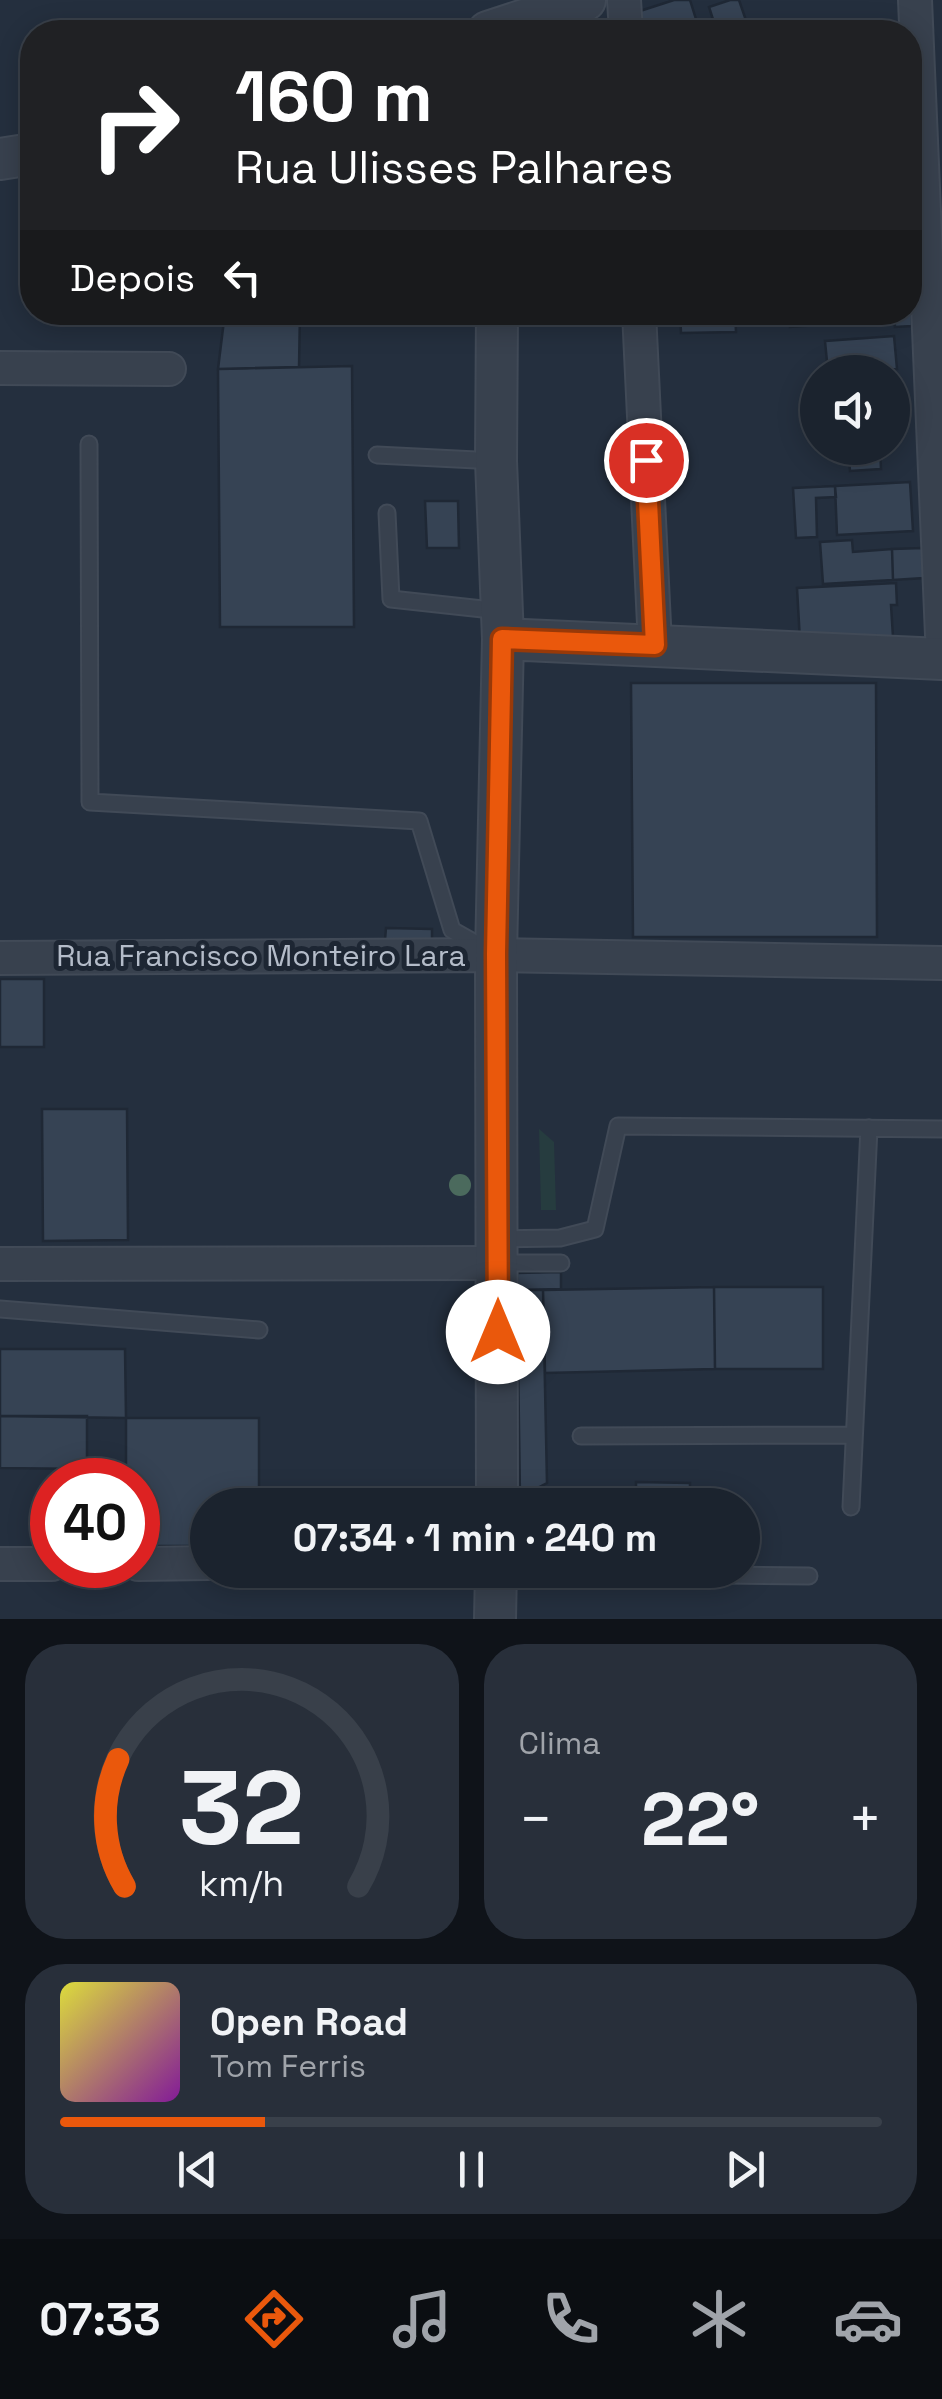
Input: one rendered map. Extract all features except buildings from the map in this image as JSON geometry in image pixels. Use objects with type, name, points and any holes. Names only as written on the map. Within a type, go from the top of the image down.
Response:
[{"type":"street","points":[[528,20],[585,0]]},
{"type":"street","points":[[922,164],[942,634]]},
{"type":"street","points":[[497,1488],[496,954],[502,625],[496,462],[498,325]]},
{"type":"street","points":[[640,325],[655,645]]},
{"type":"street","points":[[0,368],[169,369]]},
{"type":"street","points":[[502,625],[655,645],[942,659]]},
{"type":"street","name":"Rua Francisco Monteiro Lara","points":[[0,958],[496,954],[942,963]]},
{"type":"street","points":[[0,1264],[498,1251]]},
{"type":"street","points":[[0,1564],[30,1564]]},
{"type":"street","points":[[160,1564],[190,1564]]},
{"type":"street","points":[[489,1588],[495,1619]]},
{"type":"lane","points":[[89,444],[90,802],[419,821],[452,930],[496,954]]},
{"type":"lane","points":[[378,455],[496,462]]},
{"type":"lane","points":[[387,513],[391,599],[502,625]]},
{"type":"lane","points":[[498,1251],[595,1229],[618,1126],[942,1129]]},
{"type":"lane","points":[[851,1507],[869,1128]]},
{"type":"lane","points":[[498,1251],[561,1263]]},
{"type":"lane","points":[[0,1309],[259,1330]]},
{"type":"lane","points":[[581,1436],[854,1435]]},
{"type":"lane","points":[[760,1575],[808,1576]]},
{"type":"green space","points":[[539,1129],[554,1142],[556,1210],[541,1210]]},
{"type":"route","points":[[498,1332],[496,954],[502,639],[655,645],[646,460]]}]
